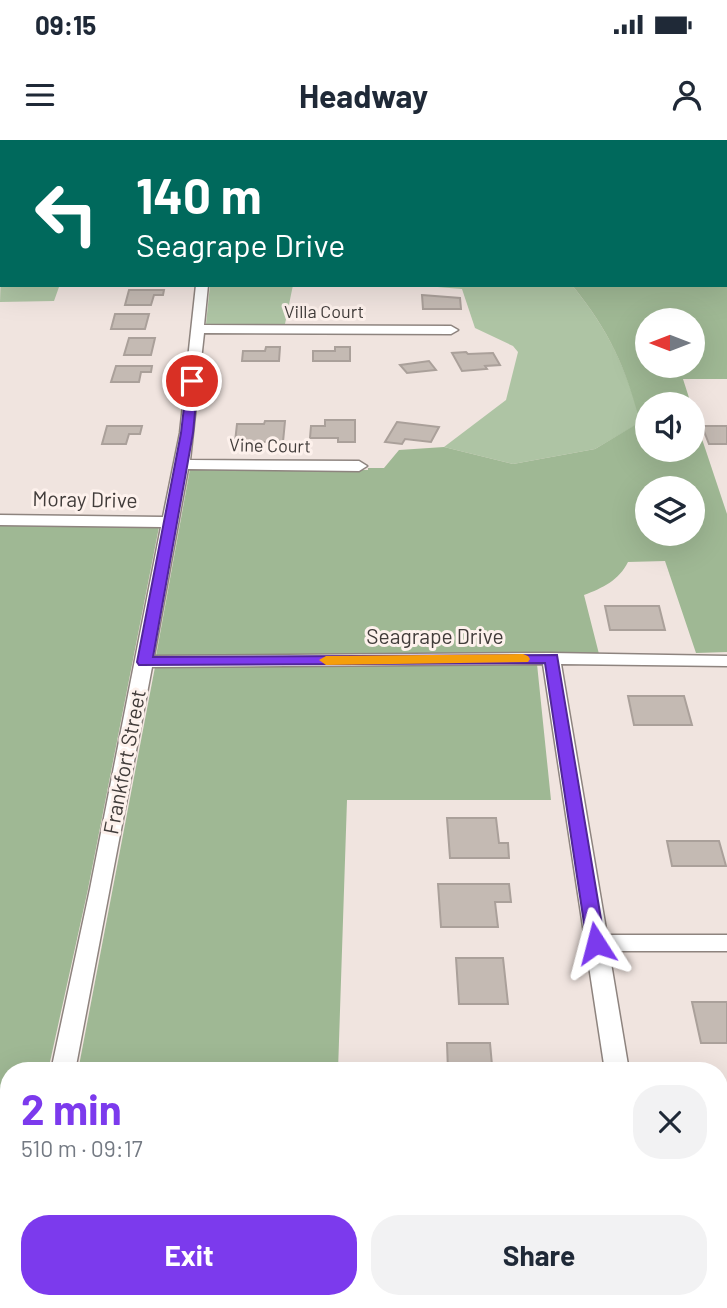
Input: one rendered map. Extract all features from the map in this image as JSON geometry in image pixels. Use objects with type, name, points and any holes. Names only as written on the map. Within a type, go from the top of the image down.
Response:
[{"type":"street","name":"Frankfort Street","points":[[65,1062],[187,433],[202,287]]},
{"type":"street","name":"Villa Court","points":[[197,329],[451,330]]},
{"type":"street","name":"Vine Court","points":[[181,464],[359,466]]},
{"type":"street","name":"Moray Drive","points":[[0,520],[170,522]]},
{"type":"street","name":"Seagrape Drive","points":[[144,662],[551,659],[727,661]]},
{"type":"street","points":[[551,659],[616,1062]]},
{"type":"street","points":[[596,943],[727,943]]},
{"type":"green space","points":[[0,287],[59,287],[54,301],[0,302]]},
{"type":"green space","points":[[210,287],[293,287],[285,324],[206,324]]},
{"type":"green space","points":[[438,287],[573,287],[614,349],[635,402],[635,426],[595,449],[513,464],[444,447],[506,400],[518,352],[513,346],[475,328],[462,289]]},
{"type":"green space","points":[[573,287],[727,287],[727,379],[683,379],[687,392],[635,392],[635,406],[622,366],[606,334]]},
{"type":"green space","points":[[635,425],[635,462],[705,462],[705,448],[727,514],[727,652],[696,653],[665,561],[628,562],[610,583],[584,595],[599,654],[156,656],[190,469],[368,470],[384,468],[399,450],[444,447],[513,464],[595,449]]},
{"type":"green space","points":[[0,524],[159,527],[88,889],[50,1062],[0,1062]]},
{"type":"green space","points":[[537,664],[551,800],[347,800],[338,1062],[80,1062],[155,667]]},
{"type":"building","points":[[129,290],[164,290],[163,295],[154,295],[151,305],[125,305]]},
{"type":"building","points":[[422,295],[460,298],[461,309],[423,309]]},
{"type":"building","points":[[115,314],[149,314],[145,329],[111,329]]},
{"type":"building","points":[[129,338],[155,338],[151,355],[124,355]]},
{"type":"building","points":[[266,347],[280,347],[279,361],[242,361],[243,351],[265,351]]},
{"type":"building","points":[[335,347],[350,347],[350,361],[313,361],[313,351],[335,351]]},
{"type":"building","points":[[452,353],[493,353],[500,365],[462,371]]},
{"type":"building","points":[[429,361],[436,370],[407,373],[400,365]]},
{"type":"building","points":[[116,366],[152,366],[151,372],[141,372],[139,382],[111,382]]},
{"type":"building","points":[[325,420],[355,420],[355,442],[338,442],[338,438],[310,438],[311,426],[325,426]]},
{"type":"building","points":[[265,421],[285,421],[283,442],[235,442],[237,424],[264,424]]},
{"type":"building","points":[[397,422],[439,427],[431,442],[405,439],[402,444],[385,442]]},
{"type":"building","points":[[107,426],[142,426],[140,434],[129,434],[126,444],[102,444]]},
{"type":"building","points":[[705,426],[727,426],[727,444],[709,444]]},
{"type":"building","points":[[605,606],[659,606],[665,630],[610,630]]},
{"type":"building","points":[[628,696],[684,696],[692,725],[634,725]]},
{"type":"building","points":[[447,818],[496,818],[499,843],[508,843],[509,858],[450,858]]},
{"type":"building","points":[[667,841],[719,841],[726,866],[672,866]]},
{"type":"building","points":[[438,884],[509,884],[511,902],[495,902],[498,927],[441,927]]},
{"type":"building","points":[[456,958],[503,958],[508,1004],[459,1004]]},
{"type":"building","points":[[692,1002],[727,1002],[727,1043],[701,1043]]},
{"type":"building","points":[[447,1043],[490,1043],[492,1062],[448,1062]]},
{"type":"slow traffic","points":[[326,660],[523,659]]},
{"type":"route","points":[[192,381],[187,433],[144,662],[551,659],[596,943]]}]
